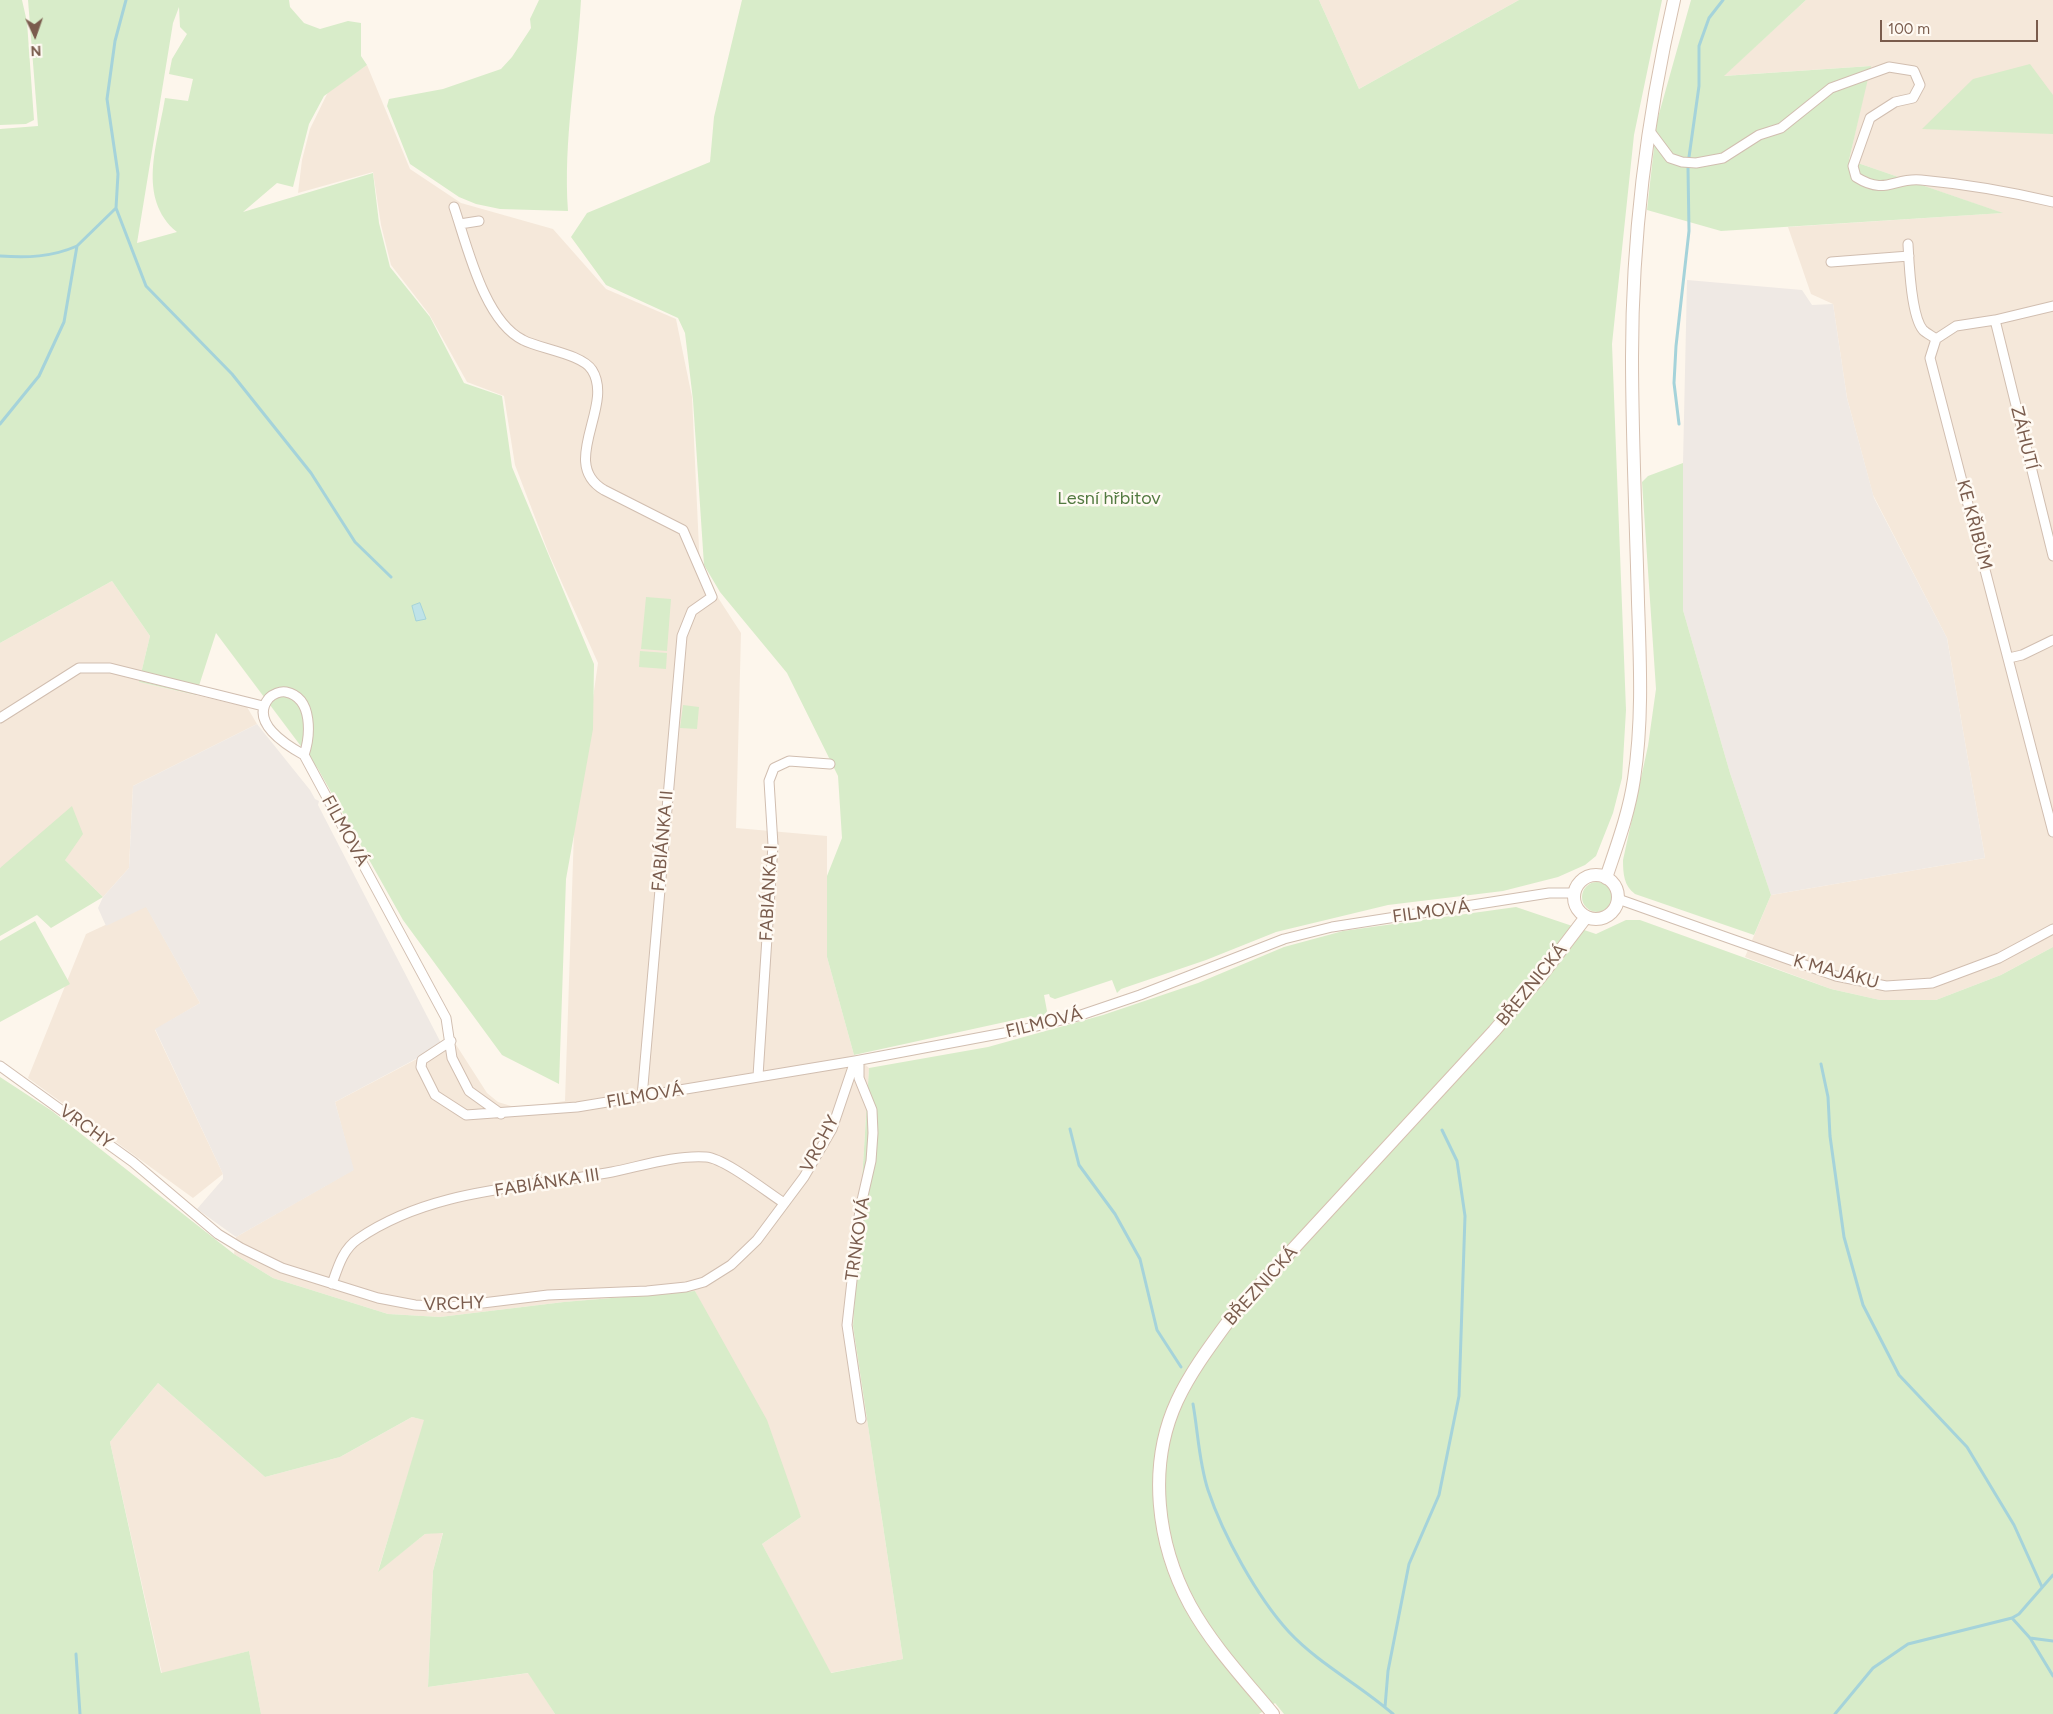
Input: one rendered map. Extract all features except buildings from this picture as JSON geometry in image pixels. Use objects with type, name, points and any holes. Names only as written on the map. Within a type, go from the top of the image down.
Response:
[{"type":"main road","points":[[1606,878],[1630,800],[1639,737],[1640,676],[1632,358],[1633,287],[1649,130],[1674,0]]},
{"type":"main road","points":[[1598,876],[1606,878],[1614,885],[1618,899],[1614,909],[1606,916],[1596,919],[1586,917],[1578,908],[1575,893],[1585,879],[1598,876]]},
{"type":"main road","name":"BŘEZNICKÁ","points":[[1272,1714],[1207,1631],[1190,1605],[1172,1564],[1163,1526],[1158,1486],[1160,1462],[1174,1410],[1198,1363],[1235,1312],[1494,1031],[1541,976],[1586,917]]},
{"type":"street","points":[[1649,130],[1670,158],[1682,162],[1696,163],[1723,158],[1759,135],[1781,128],[1831,88],[1889,67],[1914,71],[1920,85],[1913,98],[1894,102],[1870,118],[1853,166],[1856,177],[1870,186],[1919,179],[2053,202]]},
{"type":"street","points":[[454,206],[460,224],[479,221]]},
{"type":"street","name":"FABIÁNKA II","points":[[460,224],[488,299],[507,328],[522,340],[584,362],[592,369],[597,389],[585,462],[592,481],[604,490],[683,530],[712,597],[692,611],[682,636],[642,1097]]},
{"type":"street","points":[[1908,244],[1919,321],[1922,329],[1936,339],[1956,326],[1995,320],[2053,306]]},
{"type":"street","points":[[1830,262],[1909,256]]},
{"type":"street","name":"ZÁHUTÍ","points":[[1995,320],[2053,556]]},
{"type":"street","name":"KE KŘIBŮM","points":[[1936,339],[1931,349],[1930,358],[2053,832]]},
{"type":"street","points":[[2009,658],[2022,656],[2053,640]]},
{"type":"street","points":[[0,718],[33,695],[79,668],[110,668],[264,706],[270,696],[278,692],[286,692],[301,702],[307,716],[309,730],[304,755]]},
{"type":"street","name":"FILMOVÁ","points":[[264,706],[263,714],[271,731],[304,755],[446,1018],[451,1041],[452,1058],[469,1091],[501,1114]]},
{"type":"street","name":"FABIÁNKA I","points":[[758,1076],[773,845],[769,780],[774,768],[789,761],[830,764]]},
{"type":"street","name":"FILMOVÁ","points":[[451,1041],[422,1060],[422,1066],[435,1095],[466,1115],[501,1114],[577,1107],[857,1061],[994,1036],[1078,1016],[1140,995],[1284,938],[1332,927],[1549,893],[1575,893]]},
{"type":"street","name":"K MAJÁKU","points":[[1618,899],[1836,976],[1886,986],[1932,983],[1999,958],[2053,929]]},
{"type":"street","name":"VRCHY","points":[[0,1066],[133,1162],[218,1234],[282,1268],[332,1284],[415,1306],[450,1307],[548,1295],[647,1291],[686,1287],[704,1282],[731,1265],[757,1240],[804,1177],[832,1129],[857,1061]]},
{"type":"street","name":"TRNKOVÁ","points":[[857,1061],[859,1078],[872,1110],[873,1133],[871,1161],[860,1209],[847,1326],[861,1419]]},
{"type":"street","name":"FABIÁNKA III","points":[[332,1284],[345,1250],[357,1239],[427,1204],[465,1196],[673,1160],[708,1157],[732,1169],[784,1203]]},
{"type":"shaded area","points":[[1319,0],[1519,0],[1359,89]]},
{"type":"shaded area","points":[[1806,0],[2053,0],[2053,947],[2001,975],[1936,1000],[1880,1000],[1831,989],[1745,957],[1771,895],[1985,858],[1947,638],[1873,495],[1847,398],[1833,304],[1811,294],[1788,227],[2002,213],[1849,160],[1870,66],[1723,76]]},
{"type":"shaded area","points":[[367,65],[410,169],[461,203],[553,229],[606,289],[676,319],[692,397],[700,570],[741,633],[736,828],[827,836],[827,957],[854,1055],[869,1068],[853,1326],[903,1659],[830,1673],[762,1544],[801,1517],[695,1291],[564,1302],[440,1317],[388,1314],[273,1278],[234,1254],[236,1237],[353,1170],[335,1102],[453,1040],[487,1093],[498,1102],[511,1106],[534,1106],[565,1101],[574,831],[598,663],[549,554],[515,465],[504,396],[467,382],[429,314],[391,265],[381,225],[373,172],[298,193],[302,160],[310,129],[328,92]]},
{"type":"shaded area","points":[[1687,280],[1802,290],[1812,305],[1833,304],[1847,398],[1874,498],[1947,638],[1985,858],[1771,895],[1730,773],[1683,610],[1683,463]]},
{"type":"shaded area","points":[[112,581],[150,636],[139,682],[247,707],[257,724],[133,786],[129,868],[103,897],[65,860],[0,868],[0,643]]},
{"type":"shaded area","points":[[257,724],[310,790],[315,799],[319,801],[318,805],[442,1045],[335,1102],[354,1170],[236,1237],[197,1209],[223,1179],[223,1174],[155,1029],[200,1003],[146,907],[106,926],[98,908],[103,897],[129,868],[133,786]]},
{"type":"shaded area","points":[[146,906],[200,1003],[155,1030],[223,1174],[193,1198],[28,1078],[86,934]]},
{"type":"shaded area","points":[[158,1383],[265,1477],[340,1457],[412,1417],[425,1420],[378,1571],[425,1534],[443,1532],[433,1571],[428,1687],[529,1673],[555,1714],[261,1714],[249,1651],[162,1674],[110,1442]]},
{"type":"green space","points":[[0,0],[22,0],[27,22],[34,120],[26,124],[0,125]]},
{"type":"green space","points":[[28,0],[289,0],[290,7],[304,23],[320,29],[348,21],[361,23],[361,56],[367,65],[324,96],[309,124],[293,187],[277,183],[243,212],[373,173],[379,223],[390,267],[430,317],[464,383],[502,396],[512,467],[594,664],[593,729],[566,879],[559,1084],[502,1055],[403,920],[318,769],[216,633],[196,695],[139,682],[150,636],[112,581],[0,643],[0,129],[38,126]],"holes":[[[179,7],[180,27],[187,34],[172,59],[169,74],[193,79],[188,101],[165,98],[153,169],[153,187],[157,203],[164,218],[177,232],[137,243],[173,23]]]},
{"type":"green space","points":[[539,0],[581,0],[567,158],[568,211],[500,209],[476,204],[459,197],[410,164],[387,106],[389,99],[443,89],[501,69],[512,57],[531,28],[530,19]]},
{"type":"green space","name":"Lesní hřbitov","points":[[742,0],[1319,0],[1359,89],[1519,0],[1662,0],[1634,135],[1612,344],[1626,710],[1622,778],[1613,813],[1596,856],[1585,865],[1558,877],[1503,891],[1388,905],[1276,932],[1206,960],[1121,989],[1117,993],[1112,980],[1055,999],[1050,997],[1049,994],[1044,995],[1047,1011],[1044,1018],[1028,1017],[854,1055],[827,957],[827,876],[842,838],[838,776],[787,673],[720,592],[704,565],[693,400],[685,333],[678,318],[606,285],[571,237],[587,213],[710,162],[714,117]]},
{"type":"green space","points":[[1691,0],[1806,0],[1724,76],[1871,66],[1849,160],[2003,213],[1721,231],[1647,210],[1657,121]]},
{"type":"green space","points":[[2030,64],[2053,95],[2053,134],[1922,129],[1973,79]]},
{"type":"green space","points":[[1683,463],[1683,610],[1730,773],[1771,895],[1754,935],[1635,894],[1628,887],[1624,875],[1623,860],[1648,746],[1656,689],[1642,482],[1648,476]]},
{"type":"green space","points":[[646,597],[671,599],[667,651],[641,649]]},
{"type":"green space","points":[[640,651],[667,653],[666,669],[639,667]]},
{"type":"green space","points":[[683,705],[699,707],[697,729],[680,728]]},
{"type":"green space","points":[[72,806],[83,834],[65,860],[103,897],[51,928],[37,915],[0,936],[0,868]]},
{"type":"green space","points":[[1597,882],[1603,883],[1611,891],[1611,903],[1603,911],[1597,912],[1591,911],[1583,903],[1582,897],[1583,891],[1591,883]]},
{"type":"green space","points":[[1516,907],[1596,934],[1626,920],[1640,920],[1831,989],[1880,1000],[1936,1000],[2001,975],[2053,947],[2053,1714],[1284,1714],[1275,1703],[1259,1714],[555,1714],[528,1673],[428,1687],[433,1571],[443,1533],[425,1534],[378,1572],[424,1420],[412,1417],[340,1457],[265,1477],[158,1383],[110,1442],[161,1673],[249,1651],[261,1714],[0,1714],[0,1077],[52,1111],[234,1254],[273,1278],[388,1314],[440,1317],[564,1302],[695,1291],[767,1420],[801,1517],[762,1544],[831,1673],[903,1659],[853,1326],[869,1068],[988,1047],[1103,1015],[1198,983],[1284,947],[1343,931]]},
{"type":"green space","points":[[35,921],[70,984],[0,1022],[0,941]]},
{"type":"water","points":[[420,603],[426,619],[416,621],[412,606]]},
{"type":"waterway","points":[[0,424],[39,376],[64,322],[77,246],[116,208],[118,174],[107,99],[115,41],[126,0]]},
{"type":"waterway","points":[[1689,157],[1699,86],[1699,46],[1709,18],[1723,0]]},
{"type":"waterway","points":[[1679,424],[1674,383],[1676,346],[1689,231],[1688,168]]},
{"type":"waterway","points":[[116,208],[146,286],[232,374],[311,473],[355,542],[391,577]]},
{"type":"waterway","points":[[0,256],[39,256],[68,250],[77,246]]},
{"type":"waterway","points":[[1821,1064],[1828,1097],[1830,1136],[1844,1237],[1863,1305],[1899,1375],[1967,1447],[2014,1525],[2042,1587]]},
{"type":"waterway","points":[[1070,1129],[1079,1165],[1115,1214],[1140,1259],[1157,1330],[1181,1367]]},
{"type":"waterway","points":[[1385,1707],[1388,1671],[1409,1564],[1439,1495],[1459,1396],[1465,1216],[1457,1161],[1442,1130]]},
{"type":"waterway","points":[[1193,1404],[1208,1490],[1222,1526],[1253,1584],[1277,1618],[1301,1644],[1393,1714]]},
{"type":"waterway","points":[[1835,1714],[1873,1668],[1908,1644],[2012,1618],[2019,1614],[2053,1575]]},
{"type":"waterway","points":[[2012,1618],[2030,1638],[2053,1676]]},
{"type":"waterway","points":[[2030,1638],[2053,1641]]},
{"type":"waterway","points":[[76,1654],[80,1714]]}]
